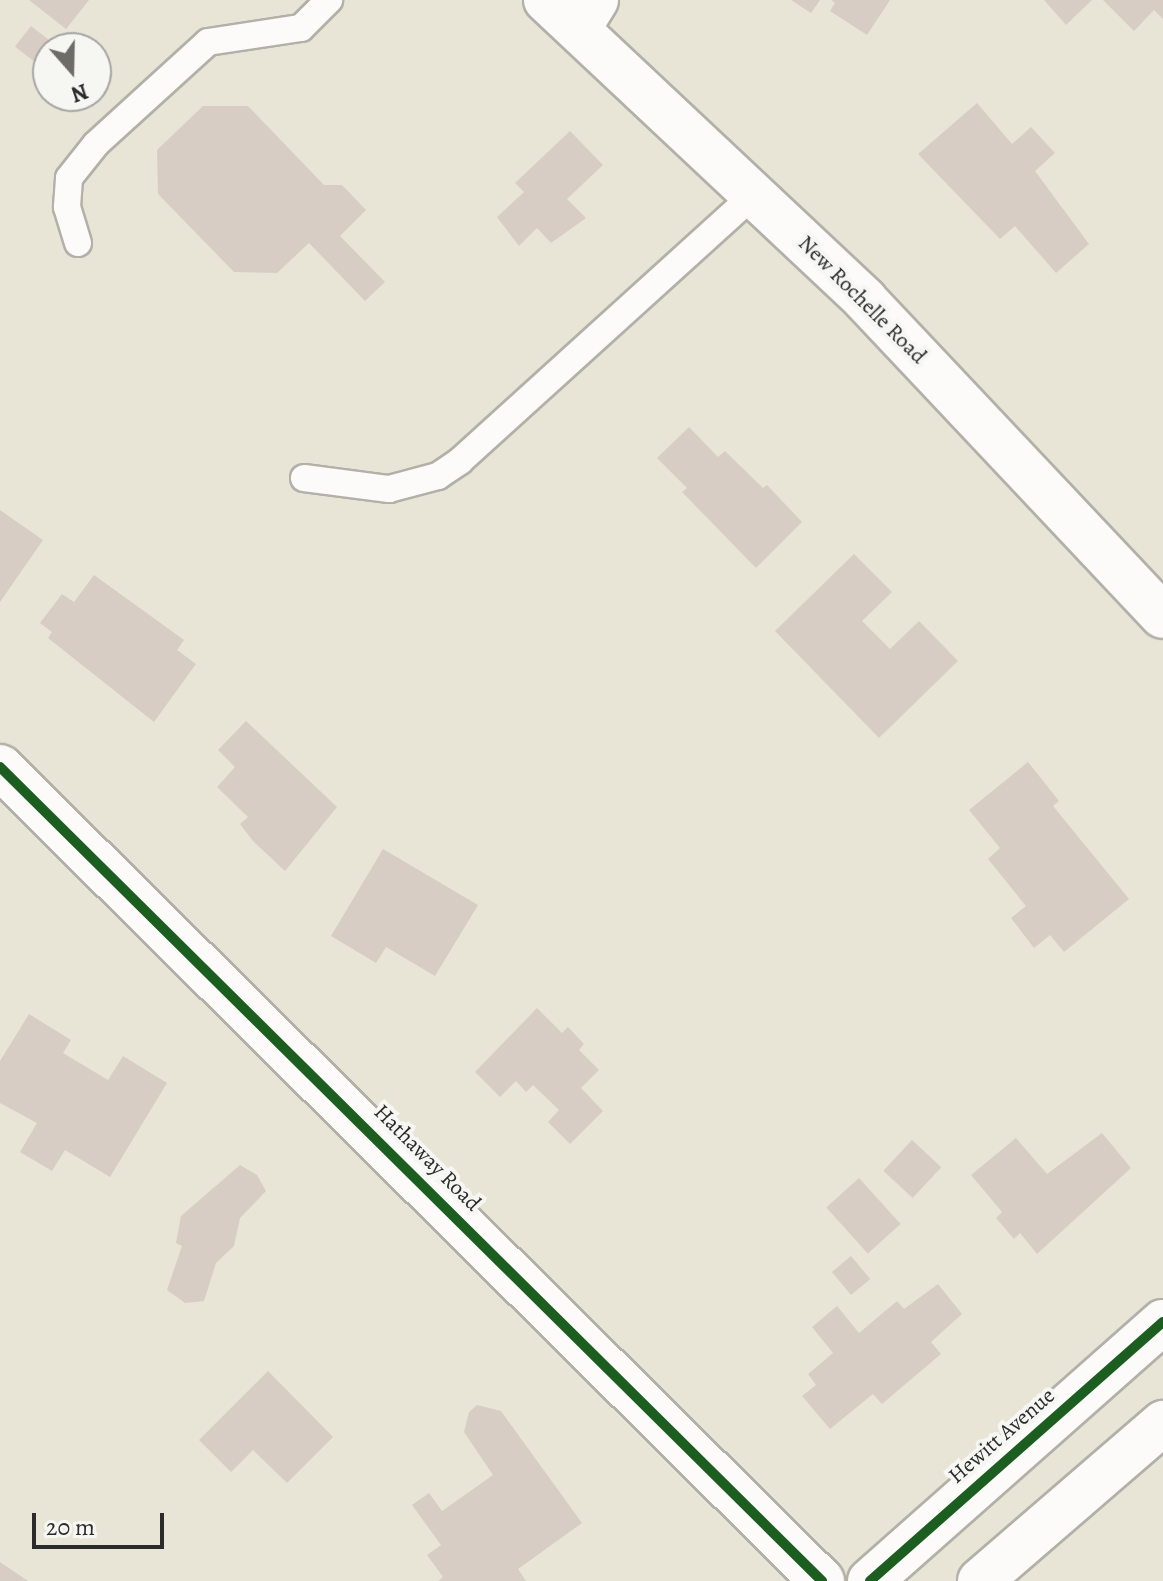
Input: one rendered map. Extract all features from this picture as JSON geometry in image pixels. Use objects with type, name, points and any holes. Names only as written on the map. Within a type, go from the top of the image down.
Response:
[{"type":"street","name":"New Rochelle Road","points":[[546,0],[587,14],[754,194],[865,300],[1163,616]]},
{"type":"street","name":"Hathaway Road","points":[[0,767],[822,1581]]},
{"type":"street","name":"Hewitt Avenue","points":[[870,1581],[1163,1322]]},
{"type":"street","points":[[980,1581],[1163,1423]]},
{"type":"lane","points":[[78,243],[67,207],[69,178],[96,144],[208,42],[301,28],[329,0]]},
{"type":"lane","points":[[304,478],[389,489],[438,476],[460,461],[754,194]]},
{"type":"building","points":[[29,0],[89,0],[66,29]]},
{"type":"building","points":[[791,0],[820,0],[811,13]]},
{"type":"building","points":[[831,0],[890,0],[867,35],[830,11],[835,3]]},
{"type":"building","points":[[1044,0],[1092,0],[1066,25]]},
{"type":"building","points":[[1103,0],[1163,0],[1163,19],[1154,10],[1134,31]]},
{"type":"building","points":[[31,26],[39,32],[32,32],[32,60],[15,46]]},
{"type":"building","points":[[977,103],[1012,144],[1031,127],[1055,153],[1035,171],[1089,244],[1056,273],[1015,226],[1000,239],[918,154]]},
{"type":"building","points":[[203,106],[248,106],[324,185],[342,185],[366,210],[340,236],[385,282],[365,301],[309,243],[277,273],[234,272],[158,194],[157,150]]},
{"type":"building","points":[[570,131],[603,165],[567,199],[586,218],[551,243],[537,228],[519,246],[497,217],[524,192],[515,183]]},
{"type":"building","points":[[689,427],[718,457],[725,451],[763,488],[767,485],[802,522],[756,568],[682,492],[687,488],[657,458]]},
{"type":"building","points":[[0,510],[43,540],[0,602]]},
{"type":"building","points":[[854,554],[892,592],[862,621],[890,649],[919,621],[958,661],[879,738],[775,631]]},
{"type":"building","points":[[94,575],[184,640],[177,650],[196,664],[154,722],[48,638],[52,632],[40,623],[62,594],[74,602]]},
{"type":"building","points":[[246,721],[337,807],[285,871],[253,841],[240,824],[248,817],[217,787],[235,767],[218,750]]},
{"type":"building","points":[[1028,762],[1059,801],[1053,806],[1129,899],[1064,952],[1050,935],[1034,948],[1011,918],[1026,906],[988,859],[1000,848],[969,810]]},
{"type":"building","points":[[383,849],[478,905],[435,976],[386,947],[376,963],[331,936]]},
{"type":"building","points":[[537,1008],[562,1033],[568,1027],[584,1044],[579,1050],[599,1070],[581,1088],[603,1111],[570,1144],[548,1122],[559,1110],[533,1085],[526,1092],[516,1081],[500,1097],[475,1072]]},
{"type":"building","points":[[29,1014],[71,1040],[63,1053],[108,1080],[123,1056],[167,1083],[110,1177],[65,1150],[52,1171],[20,1152],[37,1123],[0,1103],[0,1061]]},
{"type":"building","points":[[1102,1133],[1131,1168],[1037,1254],[1020,1233],[1014,1239],[996,1218],[1002,1212],[971,1175],[1016,1138],[1047,1174]]},
{"type":"building","points":[[912,1140],[941,1167],[913,1198],[883,1171]]},
{"type":"building","points":[[240,1165],[257,1175],[266,1191],[240,1218],[234,1246],[216,1263],[204,1301],[185,1303],[167,1290],[182,1246],[176,1243],[181,1216]]},
{"type":"building","points":[[859,1178],[900,1224],[868,1254],[826,1207]]},
{"type":"building","points":[[851,1256],[870,1279],[851,1295],[832,1272]]},
{"type":"building","points":[[938,1284],[962,1314],[931,1342],[941,1354],[882,1404],[873,1394],[830,1429],[802,1396],[816,1385],[808,1374],[833,1353],[812,1327],[837,1306],[859,1333],[897,1301],[904,1309]]},
{"type":"building","points":[[268,1371],[333,1437],[287,1483],[253,1450],[231,1472],[199,1440]]},
{"type":"building","points":[[477,1405],[501,1411],[582,1523],[518,1569],[526,1581],[438,1581],[443,1577],[427,1555],[441,1545],[412,1505],[429,1493],[442,1511],[493,1475],[464,1432],[469,1412]]},
{"type":"building","points":[[0,1562],[28,1581],[0,1581]]},
{"type":"cycle path","points":[[0,767],[822,1581]]},
{"type":"cycle path","points":[[870,1581],[1163,1322]]}]
